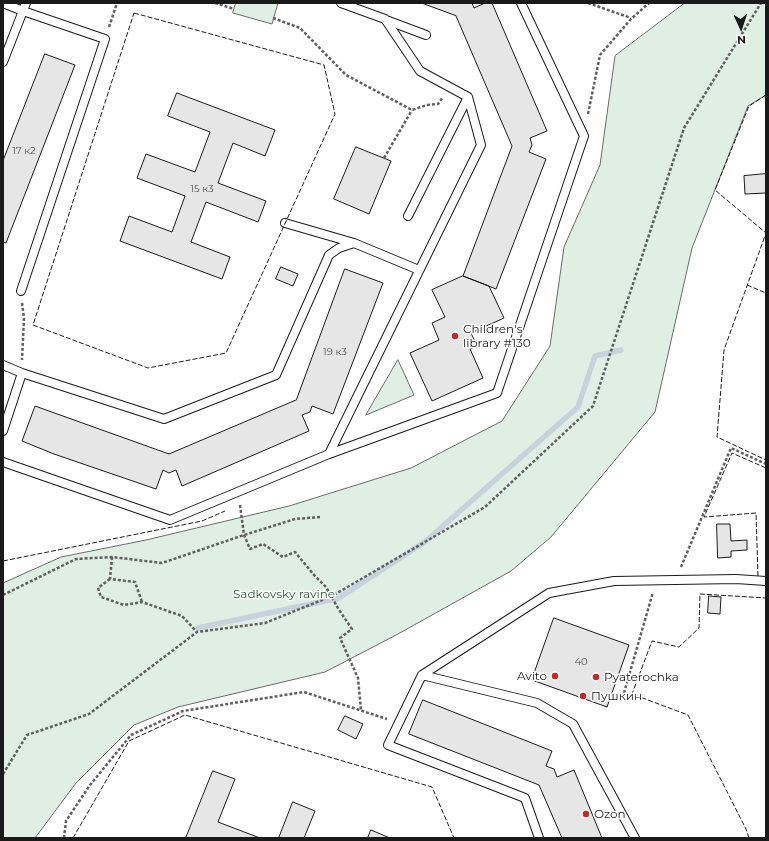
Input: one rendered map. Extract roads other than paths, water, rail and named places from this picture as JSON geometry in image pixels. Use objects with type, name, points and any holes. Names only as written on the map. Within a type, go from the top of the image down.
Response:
[{"type":"lane","points":[[3,3],[24,7],[105,39],[21,291]]},
{"type":"lane","points":[[341,3],[426,36]]},
{"type":"lane","points":[[3,462],[170,520],[329,454],[497,392],[584,136],[521,3]]},
{"type":"lane","points":[[3,62],[24,7]]},
{"type":"lane","points":[[329,454],[481,145],[468,97],[420,71],[385,19]]},
{"type":"lane","points":[[408,216],[468,97]]},
{"type":"lane","points":[[285,223],[354,243],[419,270]]},
{"type":"lane","points":[[3,365],[22,373],[164,419],[276,375],[330,255],[340,248],[354,243]]},
{"type":"lane","points":[[3,431],[22,373]]},
{"type":"lane","points":[[539,838],[524,798],[388,745],[422,675],[549,593],[614,581],[736,579],[766,581]]},
{"type":"lane","points":[[422,675],[537,703],[573,724],[635,838]]},
{"type":"waterway","points":[[198,628],[339,598],[426,541],[578,407],[595,356],[621,350]]},
{"type":"place","name":"Children's library #130","points":[[455,336]]},
{"type":"place","name":"Avito","points":[[555,676]]},
{"type":"place","name":"Pyaterochka","points":[[596,677]]},
{"type":"place","name":"Пушкин","points":[[583,696]]},
{"type":"place","name":"Ozon","points":[[586,814]]},
{"type":"park label","name":"Sadkovsky ravine","points":[[284,594]]}]
